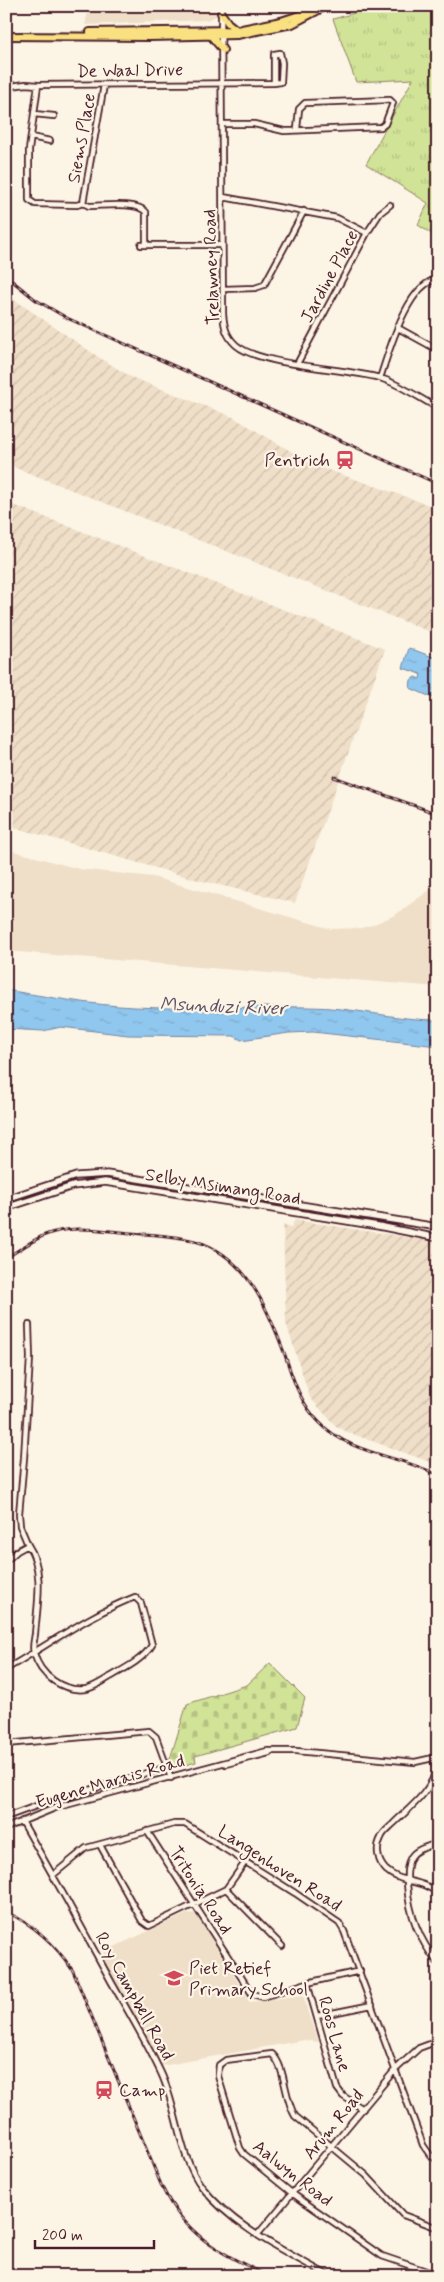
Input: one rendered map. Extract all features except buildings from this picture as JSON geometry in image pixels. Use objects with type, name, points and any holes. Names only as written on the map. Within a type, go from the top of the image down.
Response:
[{"type":"main road","points":[[6,36],[210,36],[281,21],[325,7]]},
{"type":"main road","points":[[6,32],[252,33],[302,21],[325,7]]},
{"type":"main road","points":[[221,10],[228,23],[237,30]]},
{"type":"main road","points":[[210,36],[216,40],[223,50]]},
{"type":"main road","name":"Selby Msimang Road","points":[[6,1199],[76,1176],[107,1174],[438,1227]]},
{"type":"main road","name":"Selby Msimang Road","points":[[6,1208],[73,1186],[105,1182],[378,1226],[438,1238]]},
{"type":"street","name":"Trelawney Road","points":[[221,10],[223,34],[223,289],[224,325],[230,338],[236,345],[261,356],[380,378],[438,408]]},
{"type":"street","points":[[280,53],[282,81],[274,83],[274,54],[280,53]]},
{"type":"street","name":"De Waal Drive","points":[[11,86],[26,84],[274,83]]},
{"type":"street","points":[[38,85],[31,137],[50,141]]},
{"type":"street","name":"Siems Place","points":[[31,137],[28,195],[31,202],[58,205],[77,205],[82,203],[104,85]]},
{"type":"street","points":[[222,124],[254,124],[275,130],[381,127],[385,124],[394,103],[390,100],[305,103],[300,109],[298,129]]},
{"type":"street","points":[[34,114],[54,116]]},
{"type":"street","points":[[223,197],[337,218],[367,233]]},
{"type":"street","points":[[82,203],[89,206],[133,205],[143,208],[146,212],[143,245],[222,245]]},
{"type":"street","name":"Jardine Place","points":[[297,364],[367,233],[380,213],[390,204]]},
{"type":"street","points":[[223,289],[255,288],[264,285],[304,211]]},
{"type":"street","points":[[380,378],[398,328],[420,288],[428,282],[438,279]]},
{"type":"street","points":[[398,328],[438,350]]},
{"type":"street","points":[[6,1669],[33,1653],[97,1615],[135,1597],[141,1603],[152,1644],[145,1654],[99,1684],[87,1688],[70,1688],[54,1682],[46,1675],[33,1653],[38,1576],[36,1559],[20,1526],[19,1514],[30,1358],[29,1325]]},
{"type":"street","points":[[6,1561],[17,1551],[28,1545]]},
{"type":"street","points":[[6,1744],[149,1731],[156,1737],[171,1778]]},
{"type":"street","name":"Eugene Marais Road","points":[[6,1828],[55,1808],[223,1764],[240,1757],[270,1752],[296,1751],[415,1762],[438,1755]]},
{"type":"street","points":[[433,1758],[437,1770],[428,1788],[384,1833],[379,1843],[378,1853],[382,1864],[394,1875],[426,1885],[438,1894]]},
{"type":"street","name":"Eugene Marais Road","points":[[6,1818],[39,1805],[167,1767]]},
{"type":"street","name":"Roy Campbell Road","points":[[22,1821],[162,2074],[178,2122],[185,2151],[196,2178],[222,2206],[258,2234],[329,2276]]},
{"type":"street","name":"Langenhoven Road","points":[[53,1875],[80,1852],[147,1831],[181,1823],[190,1825],[339,1923],[360,1972],[424,2145],[430,2155],[438,2160]]},
{"type":"street","name":"Tritonia Road","points":[[147,1831],[252,1994],[263,1997],[306,1983],[360,1972]]},
{"type":"street","points":[[438,1843],[421,1849],[412,1856],[408,1864],[407,1880],[411,1911],[417,1930],[438,1963]]},
{"type":"street","points":[[100,1845],[146,1924],[153,1925],[226,1889],[246,1861]]},
{"type":"street","points":[[226,1889],[282,1946]]},
{"type":"street","name":"Roos Lane","points":[[306,1983],[337,2088],[343,2096],[363,2109]]},
{"type":"street","points":[[317,2016],[372,2005]]},
{"type":"street","name":"Arum Road","points":[[258,2234],[396,2070],[419,2048],[438,2041]]},
{"type":"street","name":"Aalwyn Road","points":[[438,2228],[403,2215],[366,2175],[295,2116],[276,2060],[272,2054],[226,2060],[219,2065],[218,2076],[241,2151],[293,2194],[386,2258],[438,2275]]},
{"type":"shaded area","points":[[89,6],[216,6],[216,16],[207,20],[85,25]]},
{"type":"shaded area","points":[[6,294],[131,377],[233,417],[314,465],[438,508],[438,635],[6,464]]},
{"type":"shaded area","points":[[6,502],[385,649],[295,903],[198,880],[6,825]]},
{"type":"shaded area","points":[[6,849],[79,869],[153,877],[331,929],[361,928],[372,925],[395,915],[438,884],[438,987],[6,951]]},
{"type":"shaded area","points":[[295,1220],[438,1242],[438,1465],[347,1432],[336,1426],[310,1398],[286,1323],[283,1225],[291,1227]]},
{"type":"shaded area","name":"Piet Retief Primary School","points":[[188,1913],[196,1914],[250,2002],[303,1995],[319,2042],[304,2040],[161,2066],[103,1960],[105,1951]]},
{"type":"green space","points":[[365,6],[438,6],[438,238],[418,225],[428,203],[366,164],[413,79],[356,82],[333,19],[358,12]]},
{"type":"green space","points":[[270,1663],[305,1698],[297,1727],[195,1756],[196,1762],[174,1768],[170,1759],[187,1704],[247,1685]]},
{"type":"water","points":[[409,648],[438,659],[438,700],[410,688],[411,680],[415,677],[420,679],[421,674],[403,668]]},
{"type":"water","points":[[6,990],[118,1006],[156,1008],[325,1008],[438,1020],[438,1046],[313,1032],[289,1033],[241,1040],[234,1036],[128,1035],[61,1027],[43,1031],[6,1029]]},
{"type":"railway","points":[[6,276],[36,300],[67,318],[438,484]]},
{"type":"railway","points":[[334,777],[438,814]]},
{"type":"railway","points":[[6,1258],[45,1235],[77,1229],[171,1236],[195,1241],[213,1248],[228,1258],[253,1286],[271,1320],[294,1382],[312,1415],[331,1433],[345,1441],[438,1475]]},
{"type":"railway","points":[[6,1912],[26,1923],[52,1944],[73,1971],[162,2187],[182,2219],[206,2242],[268,2276]]},
{"type":"place","name":"Pentrich","points":[[345,460]]},
{"type":"place","name":"Piet Retief Primary School","points":[[174,1978]]},
{"type":"place","name":"Camp","points":[[104,2090]]},
{"type":"water label","name":"Msunduzi River","points":[[223,1005]]}]
